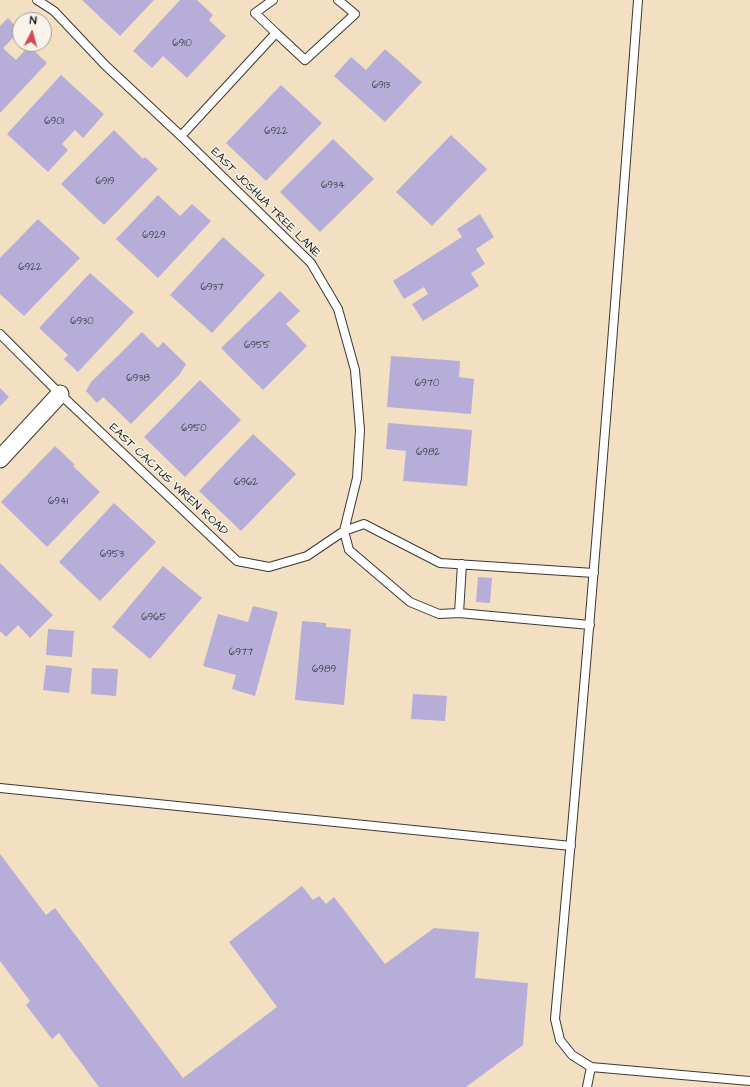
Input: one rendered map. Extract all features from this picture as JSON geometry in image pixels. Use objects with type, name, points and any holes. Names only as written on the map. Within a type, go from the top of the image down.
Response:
[{"type":"street","points":[[0,459],[60,394]]},
{"type":"lane","name":"EAST JOSHUA TREE LANE","points":[[37,0],[54,11],[105,65],[181,136],[311,263],[338,309],[354,370],[360,430],[358,478],[344,530]]},
{"type":"lane","points":[[273,0],[255,13],[305,60],[355,14],[338,0]]},
{"type":"lane","points":[[638,0],[612,359],[555,1019],[560,1040],[572,1055],[591,1067],[750,1081]]},
{"type":"lane","points":[[181,136],[276,33]]},
{"type":"lane","name":"EAST CACTUS WREN ROAD","points":[[0,334],[60,394],[237,561],[270,567],[307,556],[344,530],[364,524],[440,563],[594,573]]},
{"type":"lane","points":[[344,530],[349,550],[410,602],[439,614],[459,613],[590,625]]},
{"type":"lane","points":[[459,613],[462,564]]},
{"type":"lane","points":[[0,788],[571,846]]},
{"type":"lane","points":[[587,1087],[591,1067]]},
{"type":"building","points":[[82,0],[154,0],[120,36]]},
{"type":"building","points":[[180,0],[197,0],[213,15],[209,20],[226,36],[187,78],[163,56],[152,68],[133,51]]},
{"type":"building","points":[[8,18],[12,22],[12,39],[3,48],[16,60],[23,52],[35,52],[47,63],[0,113],[0,26]]},
{"type":"building","points":[[385,49],[422,82],[385,122],[334,76],[351,57],[366,70]]},
{"type":"building","points":[[61,75],[104,114],[83,138],[75,130],[62,144],[68,150],[48,172],[7,134]]},
{"type":"building","points":[[281,85],[322,123],[266,181],[226,143]]},
{"type":"building","points":[[114,130],[143,159],[145,157],[158,169],[104,225],[61,184]]},
{"type":"building","points":[[451,135],[487,169],[432,226],[396,192]]},
{"type":"building","points":[[333,139],[374,179],[320,232],[280,192]]},
{"type":"building","points":[[158,195],[180,216],[192,204],[211,221],[158,278],[116,239]]},
{"type":"building","points":[[480,214],[494,237],[476,249],[485,264],[471,273],[479,286],[423,321],[412,304],[428,294],[424,287],[404,299],[393,281],[462,237],[457,229]]},
{"type":"building","points":[[38,219],[80,258],[24,316],[0,294],[0,258]]},
{"type":"building","points":[[223,237],[265,275],[212,333],[170,295]]},
{"type":"building","points":[[90,273],[134,312],[78,372],[64,359],[68,355],[39,328]]},
{"type":"building","points":[[280,291],[300,311],[286,324],[307,346],[263,390],[221,348]]},
{"type":"building","points":[[142,332],[158,348],[163,342],[186,364],[180,374],[131,424],[103,397],[97,403],[86,391],[91,382]]},
{"type":"building","points":[[391,356],[460,361],[459,377],[474,379],[471,414],[387,407]]},
{"type":"building","points":[[200,380],[241,420],[185,477],[144,437]]},
{"type":"building","points":[[0,388],[9,397],[0,406]]},
{"type":"building","points":[[388,423],[472,430],[467,486],[403,481],[406,451],[386,449]]},
{"type":"building","points":[[253,434],[296,474],[241,531],[199,491]]},
{"type":"building","points":[[55,446],[100,492],[47,547],[1,502]]},
{"type":"building","points":[[114,503],[156,542],[100,601],[59,562]]},
{"type":"building","points":[[0,563],[53,615],[30,638],[18,625],[6,637],[0,631]]},
{"type":"building","points":[[163,566],[202,598],[150,659],[112,627]]},
{"type":"building","points":[[478,577],[492,578],[490,603],[476,602]]},
{"type":"building","points":[[253,606],[278,612],[255,696],[232,689],[236,675],[203,666],[218,614],[248,622]]},
{"type":"building","points":[[302,621],[326,623],[326,627],[351,629],[344,705],[295,700]]},
{"type":"building","points":[[48,629],[74,631],[72,657],[46,655]]},
{"type":"building","points":[[46,665],[72,668],[69,693],[43,690]]},
{"type":"building","points":[[92,668],[118,669],[116,696],[91,694]]},
{"type":"building","points":[[413,694],[447,696],[445,721],[411,719]]},
{"type":"building","points":[[0,854],[46,915],[55,908],[183,1078],[277,1007],[229,942],[302,886],[313,900],[319,896],[326,904],[334,897],[385,964],[434,928],[479,932],[475,978],[528,983],[523,1045],[466,1087],[99,1087],[59,1033],[52,1039],[26,1005],[30,1001],[0,961]]}]
